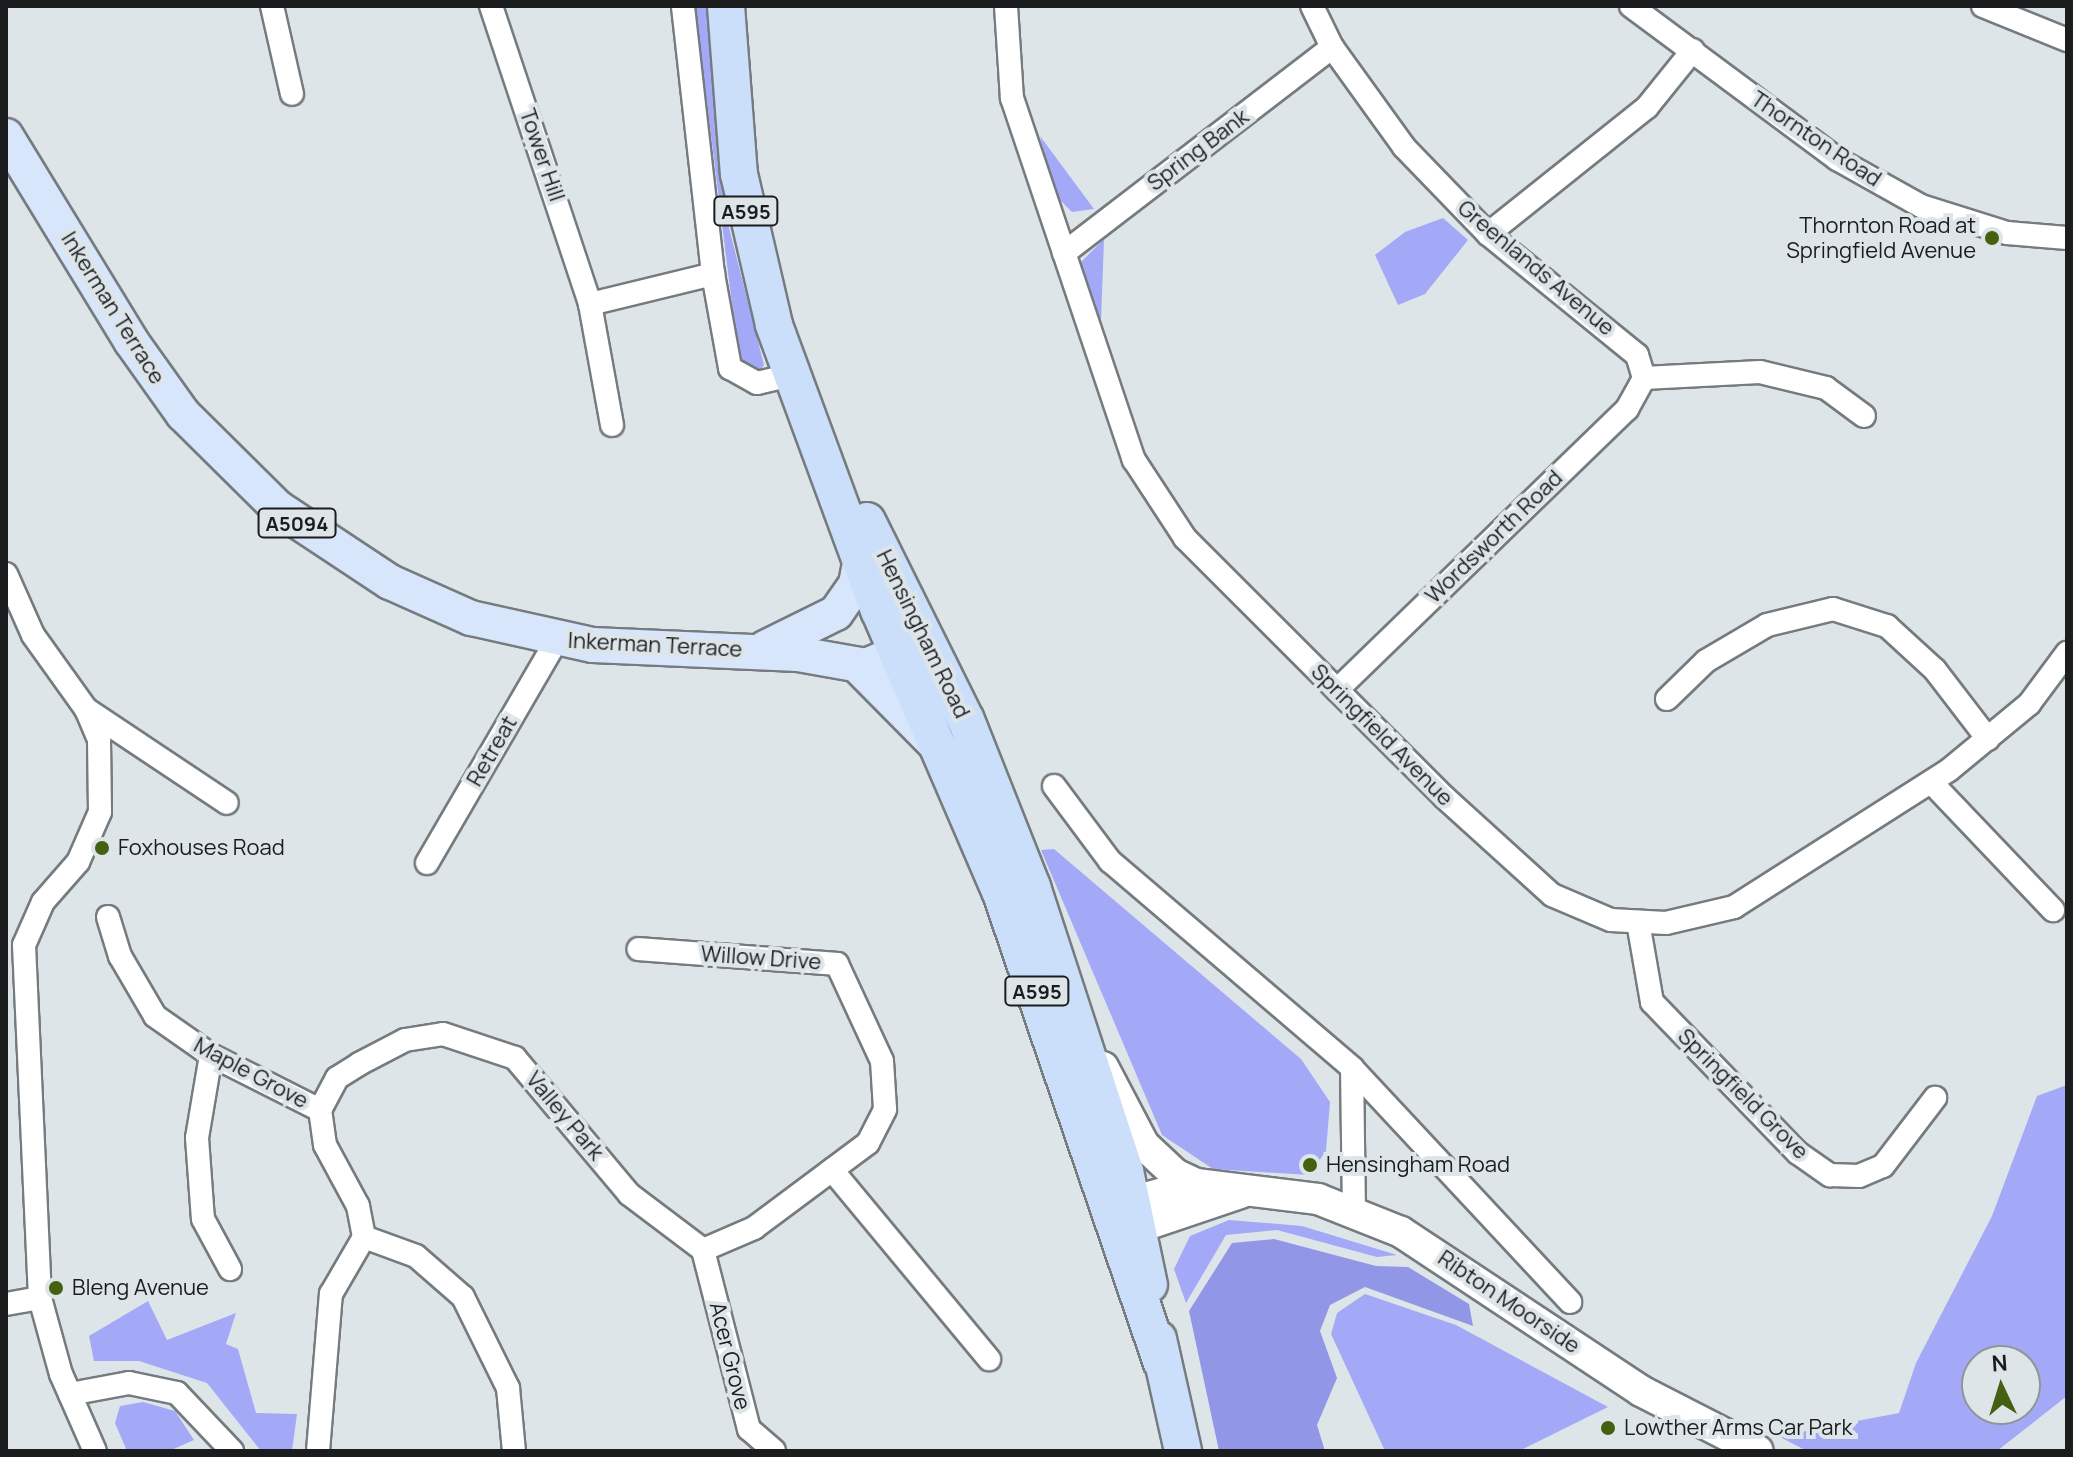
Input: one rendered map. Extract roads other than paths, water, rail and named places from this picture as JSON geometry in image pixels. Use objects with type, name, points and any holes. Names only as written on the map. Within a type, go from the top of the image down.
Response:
[{"type":"highway","name":"A595","points":[[726,6],[739,174],[760,276],[791,375],[898,653],[943,752],[1061,1056],[1130,1221]]},
{"type":"highway","name":"Hensingham Road","points":[[803,409],[908,602],[940,668],[1032,887],[1071,1005]]},
{"type":"highway","name":"A595","points":[[1071,1005],[1130,1221],[1183,1451]]},
{"type":"main road","name":"Inkerman Terrace","points":[[6,136],[156,379],[244,479],[314,535],[390,582],[471,618],[557,640],[798,654],[857,665],[883,663],[898,653]]},
{"type":"main road","points":[[757,651],[836,613],[856,584],[861,559]]},
{"type":"main road","points":[[898,653],[908,602]]},
{"type":"main road","name":"A5094","points":[[798,654],[898,653],[940,668]]},
{"type":"main road","points":[[857,665],[915,731],[943,752]]},
{"type":"main road","points":[[1071,1005],[1144,1145],[1196,1184],[1130,1221]]},
{"type":"main road","name":"Ribton Moorside","points":[[1196,1184],[1318,1199],[1354,1211],[1458,1266],[1641,1391],[1758,1451]]},
{"type":"main road","points":[[1130,1221],[1247,1191]]},
{"type":"street","points":[[272,6],[292,94]]},
{"type":"street","name":"Tower Hill","points":[[491,6],[590,304],[612,425]]},
{"type":"street","points":[[683,6],[713,274],[730,368],[757,383],[791,375]]},
{"type":"street","name":"Springfield Avenue","points":[[1006,6],[1012,98],[1134,460],[1185,538],[1337,690],[1552,895],[1611,920],[1638,922],[1666,923],[1734,907],[1931,782],[1988,739],[2029,704],[2067,653]]},
{"type":"street","name":"Greenlands Avenue","points":[[1312,6],[1332,47],[1404,147],[1488,234],[1637,355],[1644,378]]},
{"type":"street","name":"Thornton Road","points":[[1631,6],[1837,159],[1921,206],[2007,233],[2067,238]]},
{"type":"street","points":[[1983,6],[2067,40]]},
{"type":"street","name":"Spring Bank","points":[[1064,253],[1332,47]]},
{"type":"street","points":[[1488,234],[1647,107],[1693,50]]},
{"type":"street","points":[[590,304],[713,274]]},
{"type":"street","points":[[1644,378],[1760,372],[1826,388],[1864,416]]},
{"type":"street","name":"Wordsworth Road","points":[[1337,690],[1627,409],[1644,378]]},
{"type":"street","points":[[6,574],[33,635],[86,709],[99,740],[100,812],[78,862],[30,923],[24,945],[40,1298],[70,1394],[95,1451]]},
{"type":"street","points":[[1667,699],[1706,661],[1767,625],[1833,609],[1887,626],[1935,670],[1988,739]]},
{"type":"street","name":"Retreat","points":[[427,863],[557,640]]},
{"type":"street","points":[[86,709],[227,803]]},
{"type":"street","points":[[1931,782],[2053,910]]},
{"type":"street","points":[[1054,786],[1110,861],[1352,1068],[1570,1302]]},
{"type":"street","name":"Maple Grove","points":[[108,917],[120,956],[155,1016],[211,1055],[320,1110]]},
{"type":"street","name":"Springfield Grove","points":[[1638,922],[1652,1002],[1798,1153],[1830,1175],[1859,1176],[1883,1166],[1935,1098]]},
{"type":"street","name":"Willow Drive","points":[[639,949],[837,964],[882,1061],[885,1109],[868,1143],[832,1170]]},
{"type":"street","name":"Valley Park","points":[[320,1110],[337,1078],[422,1035],[443,1034],[515,1058],[629,1194],[703,1250]]},
{"type":"street","points":[[211,1055],[197,1138],[203,1219],[230,1269]]},
{"type":"street","points":[[1352,1068],[1354,1211]]},
{"type":"street","points":[[318,1451],[331,1294],[364,1237],[358,1206],[325,1145],[320,1110]]},
{"type":"street","points":[[703,1250],[754,1228],[832,1170],[989,1359]]},
{"type":"street","points":[[364,1237],[416,1256],[463,1297],[508,1388],[514,1451]]},
{"type":"street","name":"Acer Grove","points":[[703,1250],[749,1429],[774,1451]]},
{"type":"street","points":[[6,1304],[40,1298]]},
{"type":"street","points":[[70,1394],[129,1383],[177,1393],[232,1451]]},
{"type":"place","name":"Thornton Road at Springfield Avenue","points":[[1992,238]]},
{"type":"place","name":"Foxhouses Road","points":[[102,848]]},
{"type":"place","name":"Hensingham Road","points":[[1310,1165]]},
{"type":"place","name":"Bleng Avenue","points":[[56,1288]]},
{"type":"place","name":"Lowther Arms Car Park","points":[[1608,1428]]}]
